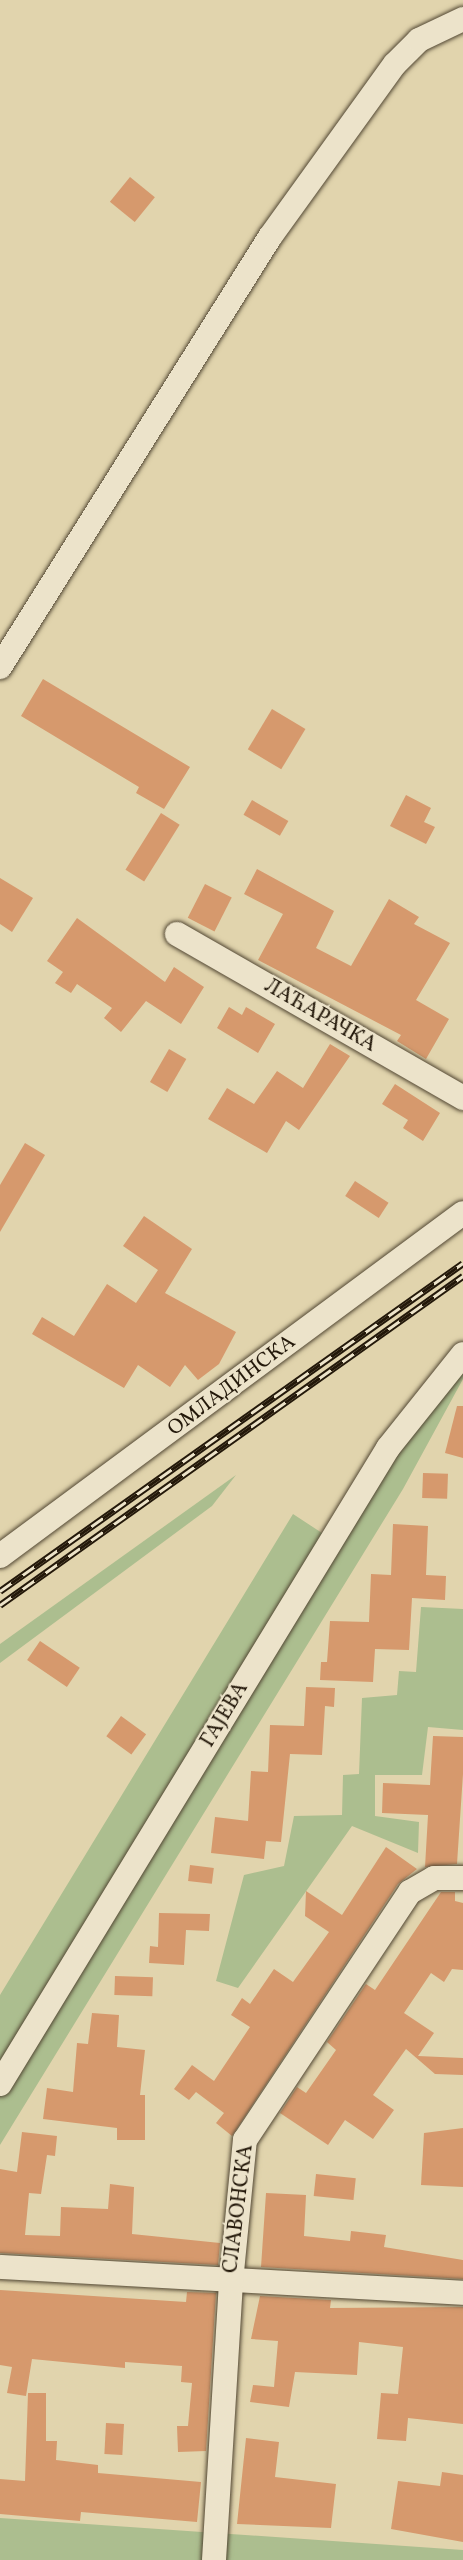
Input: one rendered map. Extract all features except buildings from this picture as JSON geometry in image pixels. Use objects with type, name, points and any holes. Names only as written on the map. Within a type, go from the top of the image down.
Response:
[{"type":"street","points":[[0,667],[270,237],[395,64],[419,40],[463,19]]},
{"type":"street","name":"ЛАЋАРАЧКА","points":[[177,934],[463,1098]]},
{"type":"street","name":"ОМЛАДИНСКА","points":[[0,1556],[463,1213]]},
{"type":"street","name":"ГАЈЕВА","points":[[0,2084],[388,1448],[463,1354]]},
{"type":"street","name":"СЛАВОНСКА","points":[[214,2560],[241,2158],[254,2125],[410,1892],[434,1878],[463,1878]]},
{"type":"street","points":[[0,2267],[231,2282],[463,2293]]},
{"type":"green space","points":[[463,1347],[463,1379],[403,1489],[0,2145],[0,1995],[293,1514],[322,1533],[425,1384]]},
{"type":"green space","points":[[236,1475],[212,1506],[0,1663],[0,1644]]},
{"type":"green space","points":[[421,1607],[463,1609],[463,1730],[428,1727],[422,1775],[375,1775],[375,1816],[419,1822],[418,1853],[352,1826],[238,1988],[216,1981],[244,1875],[284,1866],[294,1816],[342,1815],[343,1775],[359,1774],[362,1698],[397,1695],[399,1671],[416,1672]]},
{"type":"green space","points":[[0,2518],[463,2550],[463,2560],[0,2560]]},
{"type":"railway","points":[[0,1591],[463,1263]]},
{"type":"railway","points":[[0,1605],[463,1276]]}]
